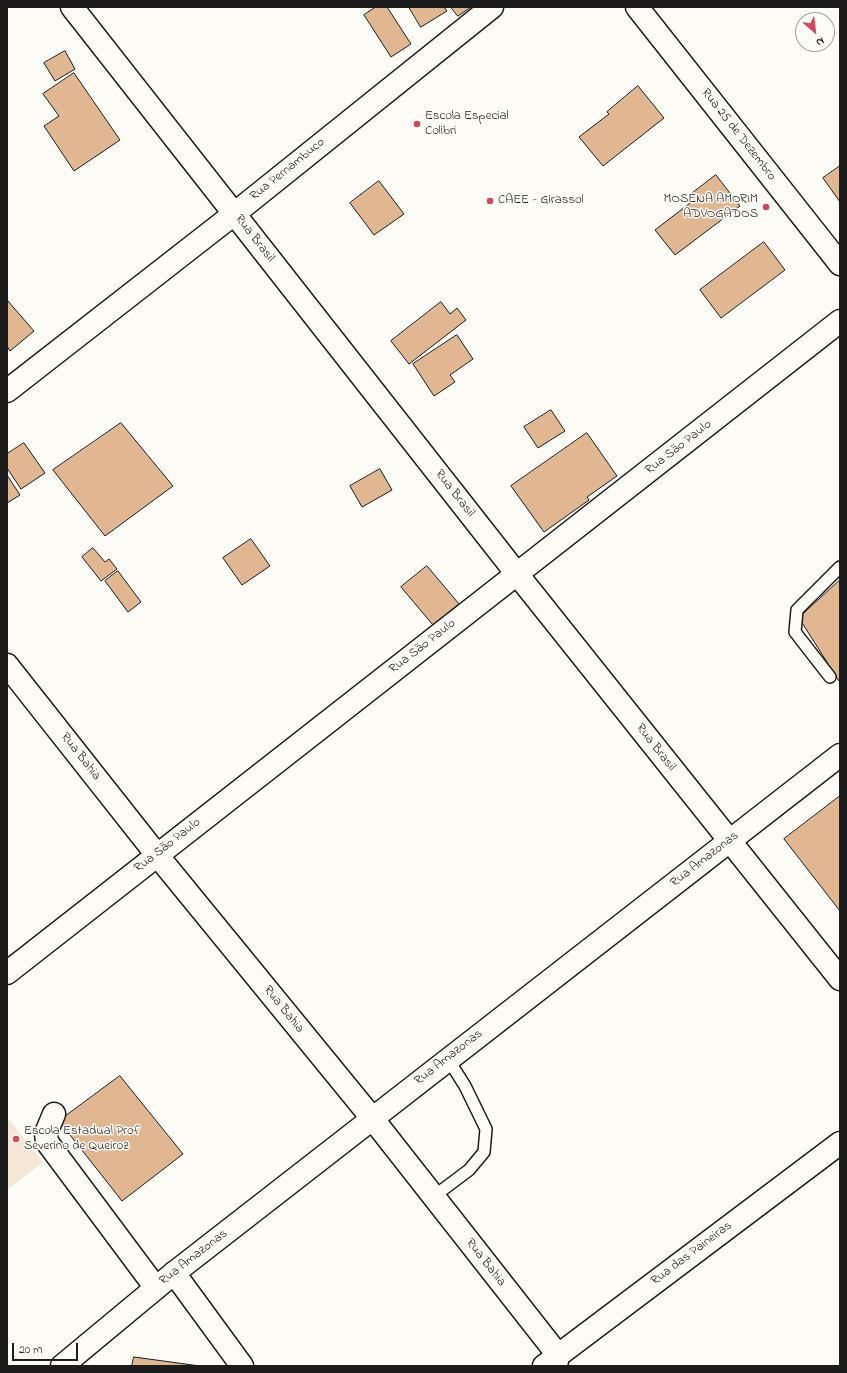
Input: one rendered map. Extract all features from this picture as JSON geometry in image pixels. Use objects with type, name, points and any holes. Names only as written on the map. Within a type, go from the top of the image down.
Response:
[{"type":"street","name":"Rua Brasil","points":[[72,7],[517,574],[840,979]]},
{"type":"street","name":"Rua Pernambuco","points":[[7,391],[234,214],[492,7]]},
{"type":"street","name":"Rua 25 de Dezembro","points":[[637,7],[840,264]]},
{"type":"street","name":"Rua São Paulo","points":[[7,973],[840,321]]},
{"type":"street","name":"Rua Bahia","points":[[7,664],[157,855],[372,1118],[433,1197],[553,1362]]},
{"type":"street","name":"Rua Amazonas","points":[[62,1366],[174,1273],[840,755]]},
{"type":"street","points":[[54,1114],[46,1133],[47,1142],[156,1288]]},
{"type":"street","name":"Rua das Paineiras","points":[[553,1362],[840,1143]]},
{"type":"street","points":[[174,1273],[242,1366]]},
{"type":"lane","points":[[830,677],[795,632],[795,622],[797,610],[840,568]]},
{"type":"lane","points":[[433,1197],[469,1170],[484,1152],[486,1130],[465,1086],[448,1059]]},
{"type":"shaded area","name":"Escola Estadual Prof Severino de Queiroz","points":[[7,1117],[43,1162],[7,1190]]},
{"type":"building","points":[[376,7],[387,7],[411,44],[391,57],[364,15]]},
{"type":"building","points":[[409,7],[444,7],[447,11],[421,27]]},
{"type":"building","points":[[451,7],[471,7],[458,16]]},
{"type":"building","points":[[65,51],[75,69],[55,81],[44,63]]},
{"type":"building","points":[[74,73],[120,140],[74,171],[44,126],[59,116],[43,94]]},
{"type":"building","points":[[638,86],[664,118],[603,166],[579,137],[609,114],[607,112]]},
{"type":"building","points":[[840,166],[840,202],[823,178]]},
{"type":"building","points":[[716,175],[740,206],[675,255],[655,230],[694,200],[690,195]]},
{"type":"building","points":[[379,181],[404,214],[374,235],[350,203]]},
{"type":"building","points":[[764,242],[785,270],[721,318],[700,290]]},
{"type":"building","points":[[7,300],[34,331],[10,351],[7,346]]},
{"type":"building","points":[[441,302],[450,314],[457,308],[466,320],[409,364],[391,341]]},
{"type":"building","points":[[457,335],[473,359],[450,375],[455,382],[434,396],[413,364]]},
{"type":"building","points":[[551,410],[565,431],[538,448],[524,427]]},
{"type":"building","points":[[121,423],[173,486],[105,536],[53,470]]},
{"type":"building","points":[[587,433],[617,476],[587,497],[589,500],[544,532],[511,486]]},
{"type":"building","points":[[24,443],[45,473],[21,489],[7,468],[7,454]]},
{"type":"building","points":[[380,469],[392,490],[362,507],[350,486]]},
{"type":"building","points":[[7,475],[20,495],[7,503]]},
{"type":"building","points":[[251,539],[270,566],[242,585],[223,558]]},
{"type":"building","points":[[93,548],[105,562],[109,559],[117,569],[101,581],[82,557]]},
{"type":"building","points":[[427,566],[459,604],[433,625],[401,587]]},
{"type":"building","points":[[118,571],[141,602],[128,612],[105,581]]},
{"type":"building","points":[[840,580],[840,680],[839,681],[799,618]]},
{"type":"building","points":[[840,796],[840,911],[784,839]]},
{"type":"building","points":[[120,1076],[183,1154],[122,1201],[59,1121]]},
{"type":"building","points":[[134,1357],[200,1366],[132,1366]]},
{"type":"place","name":"Escola Especial Colibri","points":[[417,124]]},
{"type":"place","name":"CAEE - Girassol","points":[[490,201]]},
{"type":"place","name":"MOSENA AMORIM ADVOGADOS","points":[[766,207]]},
{"type":"place","name":"Escola Estadual Prof Severino de Queiroz","points":[[16,1139]]}]
